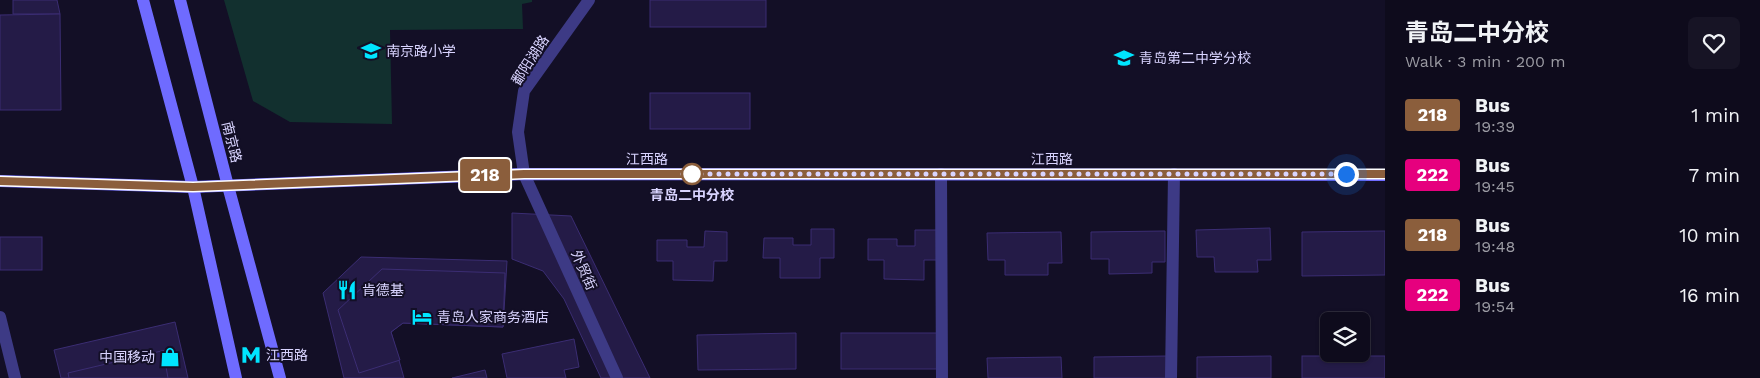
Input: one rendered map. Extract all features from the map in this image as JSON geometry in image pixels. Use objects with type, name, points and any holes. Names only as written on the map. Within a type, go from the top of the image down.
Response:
[{"type":"main road","points":[[143,0],[193,187],[236,378]]},
{"type":"main road","name":"南京路","points":[[180,0],[280,378]]},
{"type":"main road","name":"江西路","points":[[0,181],[193,187],[524,174],[1385,174]]},
{"type":"street","name":"鄱阳湖路","points":[[524,174],[518,132],[524,91],[589,0]]},
{"type":"street","name":"外贸街","points":[[524,174],[617,378]]},
{"type":"street","points":[[941,174],[942,378]]},
{"type":"street","points":[[1171,378],[1174,174]]},
{"type":"street","points":[[0,317],[15,378]]},
{"type":"green space","points":[[224,0],[532,0],[532,2],[522,4],[523,29],[390,30],[392,124],[290,122],[253,101]]},
{"type":"building","points":[[13,0],[57,0],[60,14],[13,14]]},
{"type":"building","points":[[650,0],[766,0],[766,27],[650,27]]},
{"type":"building","points":[[60,14],[61,110],[0,110],[0,15]]},
{"type":"building","points":[[650,93],[750,93],[750,129],[650,129]]},
{"type":"building","points":[[512,213],[571,216],[650,378],[601,378],[564,299],[543,271],[512,259]]},
{"type":"building","points":[[1270,228],[1271,260],[1257,260],[1258,272],[1215,272],[1214,257],[1197,257],[1196,230]]},
{"type":"building","points":[[811,229],[834,229],[834,258],[820,258],[820,278],[780,278],[780,258],[763,258],[764,238],[793,238],[793,245],[811,245]]},
{"type":"building","points":[[915,230],[938,230],[938,260],[924,260],[924,280],[884,279],[884,260],[868,260],[868,239],[897,239],[897,246],[915,246]]},
{"type":"building","points":[[705,231],[727,232],[727,261],[714,261],[713,281],[673,280],[673,261],[657,261],[657,240],[687,240],[687,247],[704,247]]},
{"type":"building","points":[[1165,231],[1165,262],[1152,262],[1152,273],[1109,274],[1109,259],[1091,259],[1091,232]]},
{"type":"building","points":[[1385,231],[1385,275],[1302,276],[1302,232]]},
{"type":"building","points":[[1061,232],[1062,263],[1048,263],[1048,275],[1005,275],[1005,260],[988,260],[987,233]]},
{"type":"building","points":[[0,237],[42,237],[42,270],[0,270]]},
{"type":"building","name":"青岛人家商务酒店","points":[[361,257],[507,261],[503,327],[403,323],[391,332],[404,378],[344,378],[323,293]]},
{"type":"building","name":"青岛人家商务酒店","points":[[382,269],[505,273],[503,327],[403,323],[391,332],[400,360],[359,373],[338,310]]},
{"type":"building","points":[[175,322],[188,378],[61,378],[54,350]]},
{"type":"building","points":[[796,333],[796,369],[698,370],[697,335]]},
{"type":"building","points":[[841,333],[940,333],[940,369],[841,369]]},
{"type":"building","points":[[574,339],[579,367],[564,370],[566,378],[507,378],[502,354]]},
{"type":"building","points":[[174,348],[178,364],[166,367],[168,378],[69,378],[68,373]]},
{"type":"building","points":[[1168,356],[1168,378],[1094,378],[1094,357]]},
{"type":"building","points":[[1271,356],[1271,378],[1197,378],[1197,357]]},
{"type":"building","points":[[1302,356],[1320,356],[1320,362],[1370,362],[1370,356],[1385,356],[1385,378],[1302,378]]},
{"type":"building","points":[[1061,357],[1062,378],[988,378],[987,358]]},
{"type":"building","points":[[485,370],[487,378],[452,378]]},
{"type":"bus line","name":"218","points":[[0,181],[193,187],[524,174],[1385,174]]},
{"type":"place","name":"南京路小学","points":[[371,51]]},
{"type":"place","name":"青岛第二中学分校","points":[[1124,58]]},
{"type":"place","name":"青岛二中分校","points":[[692,174]]},
{"type":"place","name":"肯德基","points":[[347,290]]},
{"type":"place","name":"青岛人家商务酒店","points":[[422,317]]},
{"type":"place","name":"江西路","points":[[251,355]]},
{"type":"place","name":"中国移动","points":[[170,357]]},
{"type":"route","points":[[692,174],[683,174],[1346,174]]}]
